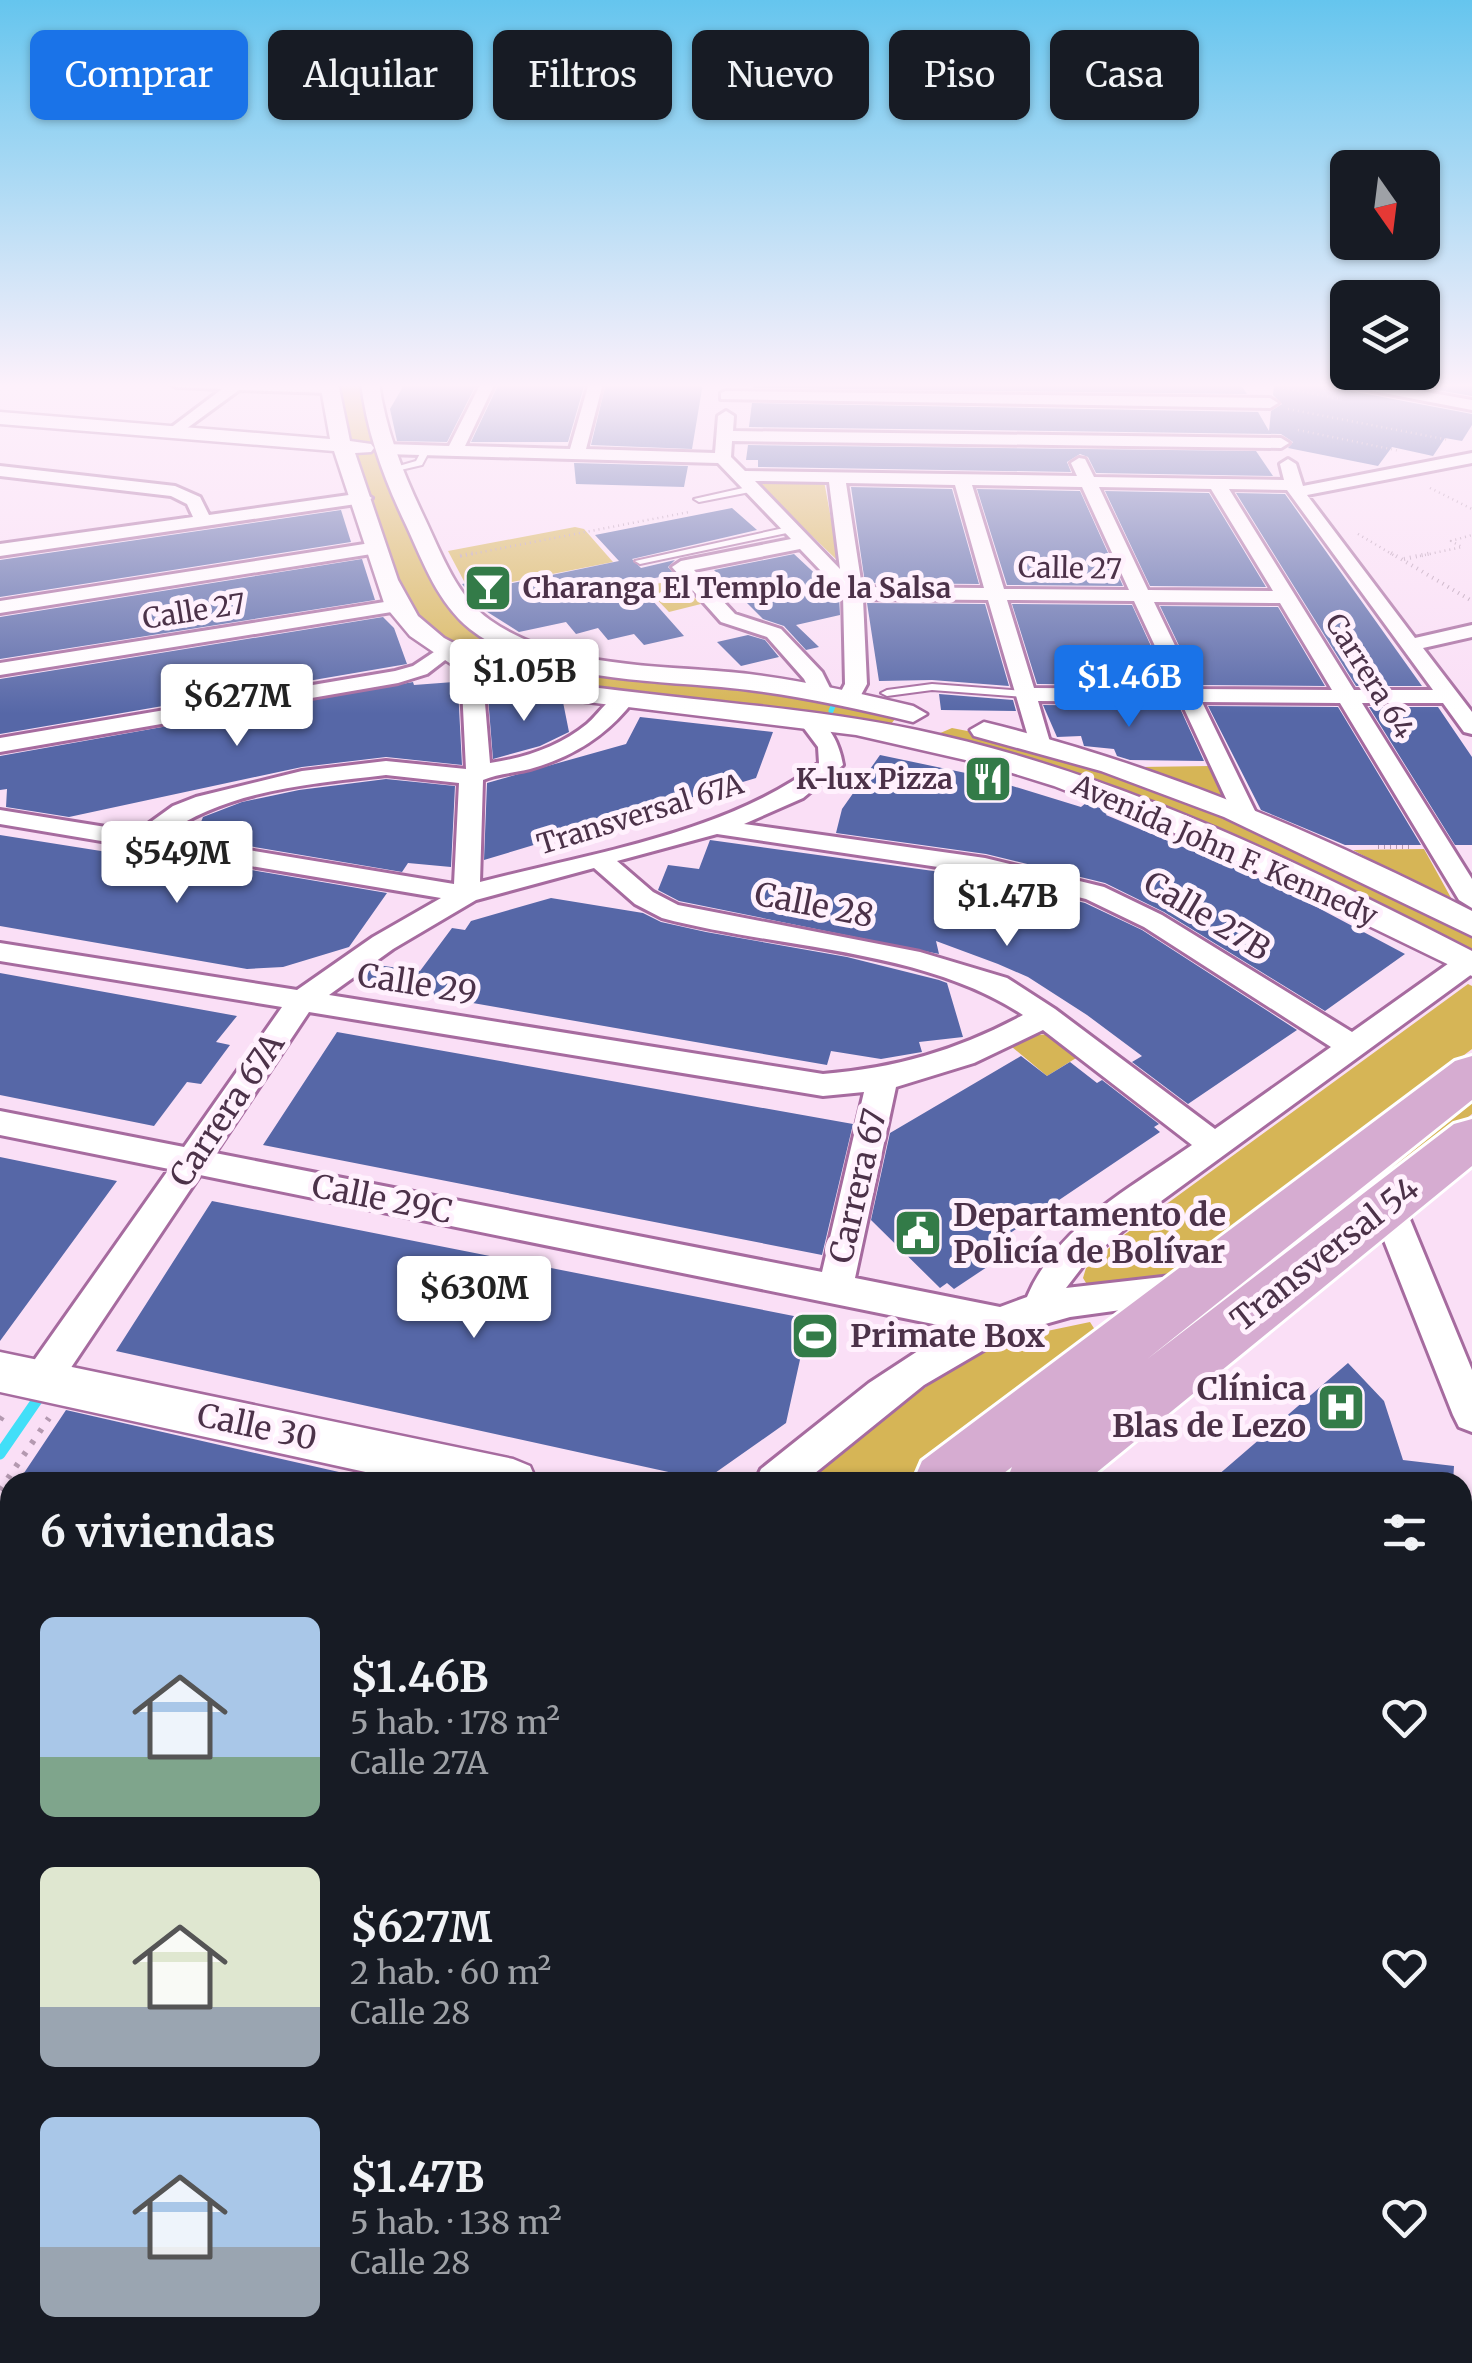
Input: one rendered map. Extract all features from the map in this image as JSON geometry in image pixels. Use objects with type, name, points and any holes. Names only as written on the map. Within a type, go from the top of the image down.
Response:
[{"type":"main road","name":"Transversal 54","points":[[957,1472],[1472,1074]]},
{"type":"main road","name":"Transversal 54","points":[[1050,1472],[1472,1138]]},
{"type":"street","points":[[180,493],[194,502],[203,520]]},
{"type":"street","name":"Avenida John F. Kennedy","points":[[363,493],[398,606],[416,629],[446,650],[496,675],[624,699],[823,725],[882,711]]},
{"type":"street","name":"Avenida John F. Kennedy","points":[[394,493],[436,561],[454,600],[472,622],[526,649],[594,664],[852,700],[1153,812],[1299,877],[1471,964]]},
{"type":"street","points":[[757,493],[853,592]]},
{"type":"street","points":[[839,493],[853,592],[856,684],[852,700]]},
{"type":"street","points":[[966,493],[1039,742]]},
{"type":"street","points":[[1094,493],[1244,813]]},
{"type":"street","name":"Carrera 64","points":[[1223,493],[1472,900]]},
{"type":"street","points":[[1298,493],[1472,728]]},
{"type":"street","points":[[0,550],[362,498]]},
{"type":"street","points":[[799,536],[681,567],[728,618],[774,633],[814,677],[822,694]]},
{"type":"street","points":[[0,607],[377,548]]},
{"type":"street","name":"Calle 27","points":[[853,592],[1285,598]]},
{"type":"street","name":"Calle 27","points":[[0,670],[398,606]]},
{"type":"street","points":[[1411,645],[1472,631]]},
{"type":"street","points":[[0,745],[398,677],[420,670],[446,650]]},
{"type":"street","points":[[0,817],[466,894],[475,774],[473,688],[496,675]]},
{"type":"street","points":[[1025,694],[1449,697]]},
{"type":"street","points":[[145,838],[182,812],[205,802],[302,778],[386,768],[475,774],[558,754],[606,721],[624,699]]},
{"type":"street","name":"Transversal 67A","points":[[466,894],[600,860],[762,810],[831,764],[823,725]]},
{"type":"street","name":"Avenida John F. Kennedy","points":[[925,729],[1039,742],[1244,813],[1335,852],[1472,925]]},
{"type":"street","name":"Calle 27B","points":[[716,827],[967,863],[1094,893],[1153,921],[1354,1047]]},
{"type":"street","name":"Calle 28","points":[[600,860],[644,898],[671,912],[938,966],[997,986],[1045,1016],[1215,1146]]},
{"type":"street","name":"Carrera 67A","points":[[37,1380],[302,1001],[384,943],[466,894]]},
{"type":"street","name":"Calle 29","points":[[0,952],[822,1084],[882,1082],[925,1072],[974,1053],[1045,1016]]},
{"type":"street","points":[[1040,1309],[1049,1280],[1072,1253],[1471,964]]},
{"type":"street","name":"Carrera 67","points":[[835,1291],[882,1082]]},
{"type":"street","name":"Calle 29C","points":[[0,1123],[1000,1322]]},
{"type":"street","points":[[1386,1206],[1472,1415]]},
{"type":"street","name":"Transversal 54","points":[[788,1472],[935,1357],[1000,1322],[1088,1298],[1194,1289]]},
{"type":"street","name":"Calle 30","points":[[37,1380],[467,1472]]},
{"type":"lane","points":[[700,498],[725,493]]},
{"type":"lane","points":[[640,561],[799,536]]},
{"type":"lane","points":[[882,711],[932,687],[1025,694]]},
{"type":"path","points":[[436,561],[729,493]]},
{"type":"path","points":[[1440,493],[1472,510]]},
{"type":"path","points":[[1472,535],[1451,540],[1462,547],[1401,560],[1472,601]]},
{"type":"path","points":[[1335,852],[1350,848],[1440,846]]},
{"type":"path","points":[[6,1472],[37,1380]]},
{"type":"shaded area","points":[[368,493],[397,493],[451,612],[490,642],[525,657],[899,714],[887,729],[558,683],[480,661],[442,641],[414,615]]},
{"type":"shaded area","points":[[768,493],[826,493],[839,562]]},
{"type":"shaded area","points":[[575,527],[584,529],[613,562],[507,583],[503,576],[465,583],[448,551]]},
{"type":"shaded area","points":[[676,579],[701,604],[669,612],[645,587]]},
{"type":"shaded area","points":[[952,728],[993,736],[1202,802],[1472,931],[1472,957],[1339,891],[938,734]]},
{"type":"shaded area","points":[[1210,766],[1223,798],[1140,767]]},
{"type":"shaded area","points":[[1424,849],[1455,905],[1353,850]]},
{"type":"shaded area","points":[[1468,984],[1472,986],[1472,1049],[1172,1276],[1091,1291],[1083,1278],[1086,1268],[1124,1235]]},
{"type":"shaded area","points":[[1050,1034],[1081,1055],[1047,1076],[1012,1047],[1037,1035]]},
{"type":"shaded area","points":[[1472,1103],[1472,1114],[1032,1459],[1014,1472],[993,1472],[1328,1219]]},
{"type":"shaded area","points":[[1090,1322],[1097,1333],[914,1472],[813,1472],[966,1357],[999,1341]]},
{"type":"building","points":[[852,493],[953,493],[979,584],[865,583]]},
{"type":"building","points":[[978,493],[1081,493],[1123,586],[1007,585]]},
{"type":"building","points":[[1106,493],[1209,493],[1266,587],[1150,586]]},
{"type":"building","points":[[1236,493],[1285,494],[1422,686],[1356,686]]},
{"type":"building","points":[[732,508],[757,530],[632,559],[641,568],[675,560],[668,567],[674,574],[636,582],[684,636],[644,645],[634,634],[608,640],[598,628],[576,634],[566,622],[519,632],[481,608],[462,584],[503,576],[508,584],[619,561],[595,535]]},
{"type":"building","points":[[341,510],[351,542],[0,597],[0,560]]},
{"type":"building","points":[[794,554],[839,596],[840,615],[796,625],[819,647],[806,650],[784,626],[763,619],[714,570]]},
{"type":"building","points":[[362,559],[375,600],[0,659],[0,617]]},
{"type":"building","points":[[867,603],[985,604],[1009,686],[932,680],[879,681]]},
{"type":"building","points":[[1012,604],[1132,605],[1169,685],[1037,684]]},
{"type":"building","points":[[1160,606],[1278,607],[1325,686],[1198,685]]},
{"type":"building","points":[[383,617],[394,628],[407,664],[0,734],[0,679]]},
{"type":"building","points":[[748,635],[765,640],[779,657],[741,666],[717,642]]},
{"type":"building","points":[[467,681],[458,688],[462,765],[386,757],[302,767],[69,817],[6,807],[7,789],[0,790],[0,756],[413,682],[414,685]]},
{"type":"building","points":[[939,694],[1013,700],[1016,711],[941,710]]},
{"type":"building","points":[[509,695],[509,701],[563,702],[569,732],[540,746],[493,759],[488,697]]},
{"type":"building","points":[[1043,705],[1179,706],[1204,761],[1130,760],[1117,756],[1114,749],[1084,746],[1081,736],[1057,737]]},
{"type":"building","points":[[1208,706],[1338,707],[1421,845],[1345,845],[1261,810]]},
{"type":"building","points":[[1369,707],[1438,707],[1472,757],[1472,845],[1455,845]]},
{"type":"building","points":[[640,717],[773,732],[756,778],[484,860],[487,783],[626,744]]},
{"type":"building","points":[[880,755],[980,776],[1081,807],[1086,803],[1108,811],[1106,815],[1277,886],[1405,954],[1325,1011],[1164,912],[1105,883],[986,854],[836,833],[842,809]]},
{"type":"building","points":[[386,779],[455,786],[451,867],[408,863],[402,872],[195,837],[203,817],[242,802]]},
{"type":"building","points":[[0,835],[183,864],[186,859],[387,893],[349,947],[283,967],[247,969],[0,926]]},
{"type":"building","points":[[710,840],[984,878],[1085,903],[1142,930],[1297,1030],[1188,1104],[1132,1062],[1142,1056],[1087,1015],[1028,977],[998,964],[936,941],[939,954],[679,901],[658,890],[668,865],[699,869]]},
{"type":"building","points":[[551,898],[643,913],[661,922],[847,957],[939,980],[947,983],[963,1037],[919,1042],[922,1052],[881,1059],[831,1051],[827,1065],[364,984],[366,973],[377,965],[420,971],[452,928],[465,930],[471,921]]},
{"type":"building","points":[[0,973],[237,1016],[216,1042],[230,1045],[201,1084],[187,1082],[154,1126],[0,1095]]},
{"type":"building","points":[[337,1032],[853,1124],[822,1255],[263,1145]]},
{"type":"building","points":[[1021,1056],[1047,1076],[1070,1062],[1097,1083],[1102,1080],[1159,1124],[1154,1127],[1160,1132],[976,1256],[987,1267],[954,1289],[947,1283],[940,1288],[871,1220],[890,1133]]},
{"type":"building","points":[[0,1157],[117,1181],[0,1341]]},
{"type":"building","points":[[212,1201],[809,1319],[786,1423],[716,1472],[668,1472],[116,1351]]},
{"type":"building","points":[[1348,1363],[1384,1401],[1403,1460],[1454,1466],[1454,1472],[1222,1472]]},
{"type":"building","points":[[66,1410],[339,1472],[25,1472]]},
{"type":"waterway","points":[[831,711],[833,706]]},
{"type":"waterway","points":[[0,1454],[42,1393]]},
{"type":"place","name":"Charanga El Templo de la Salsa","points":[[488,588]]},
{"type":"place","name":"K-lux Pizza","points":[[988,779]]},
{"type":"place","name":"Departamento de Policía de Bolívar","points":[[918,1233]]},
{"type":"place","name":"Primate Box","points":[[815,1336]]},
{"type":"place","name":"Clínica Blas de Lezo","points":[[1341,1407]]}]
